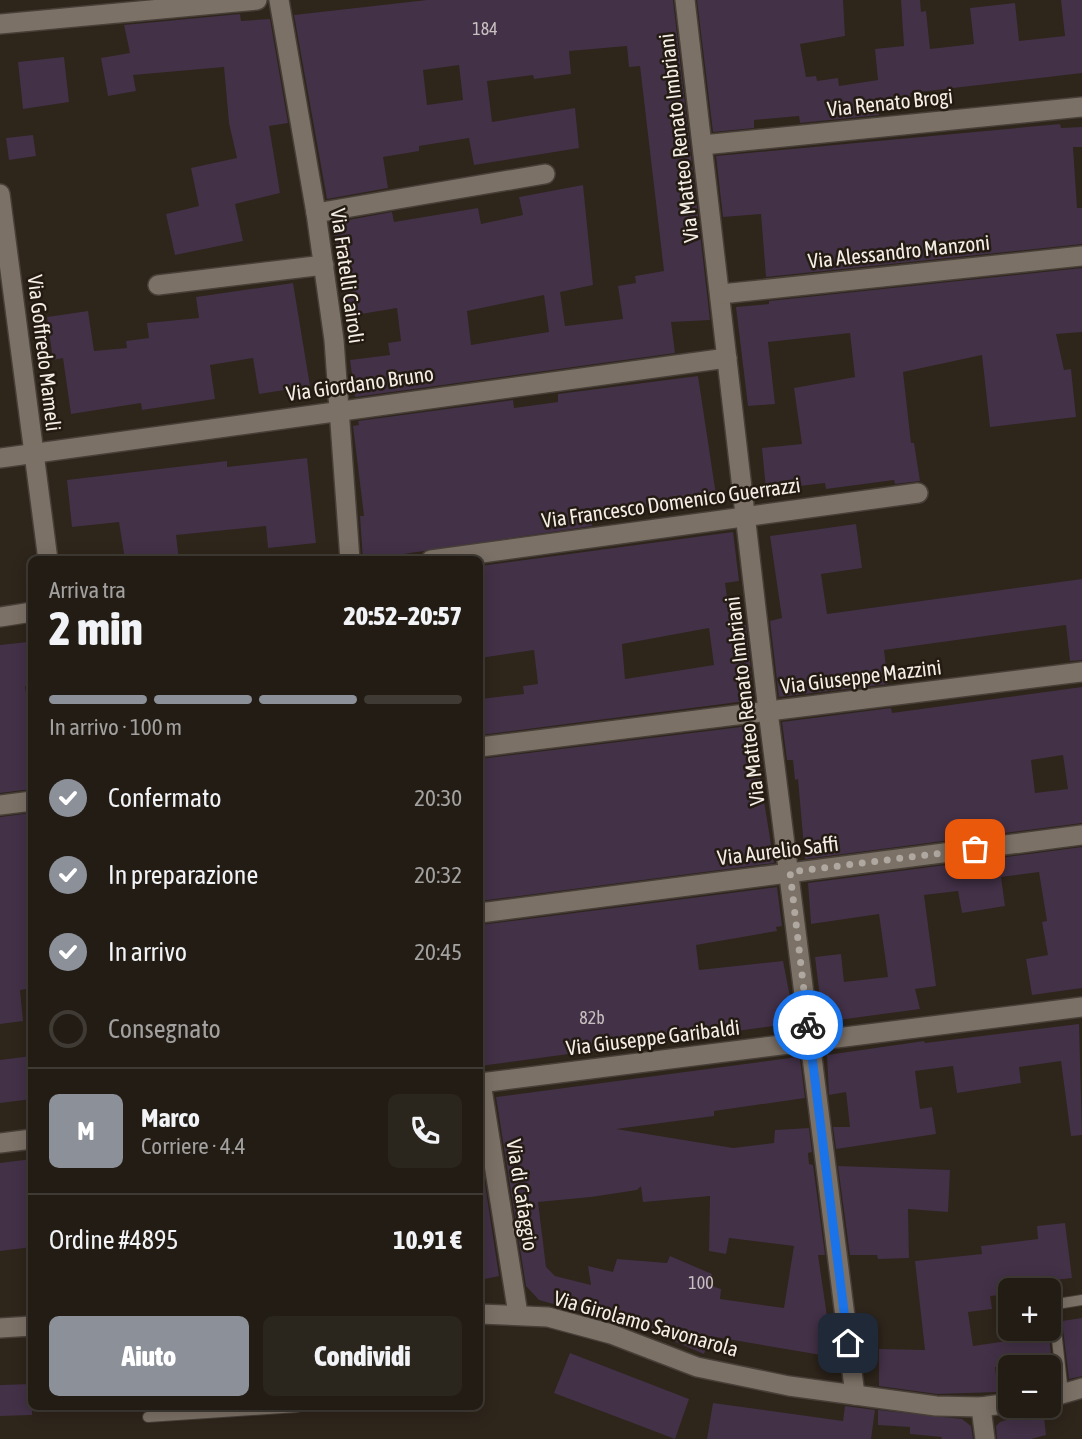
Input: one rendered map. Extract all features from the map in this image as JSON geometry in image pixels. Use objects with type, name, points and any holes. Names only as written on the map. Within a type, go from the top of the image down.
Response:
[{"type":"street","points":[[0,23],[257,0]]},
{"type":"street","name":"Via Fratelli Cairoli","points":[[279,0],[324,265],[340,410],[350,556]]},
{"type":"street","name":"Via Matteo Renato Imbriani","points":[[685,0],[768,711],[855,1395]]},
{"type":"street","name":"Via Renato Brogi","points":[[703,145],[1082,107]]},
{"type":"street","points":[[316,213],[545,174]]},
{"type":"street","name":"Via Goffredo Mameli","points":[[0,194],[8,307],[34,453],[47,556]]},
{"type":"street","name":"Via Alessandro Manzoni","points":[[721,294],[1082,256]]},
{"type":"street","points":[[158,285],[324,265]]},
{"type":"street","name":"Via Giordano Bruno","points":[[0,458],[727,358]]},
{"type":"street","name":"Via Francesco Domenico Guerrazzi","points":[[459,556],[918,493]]},
{"type":"street","points":[[0,617],[28,613]]},
{"type":"street","name":"Via Giuseppe Mazzini","points":[[483,747],[1082,673]]},
{"type":"street","points":[[0,805],[28,802]]},
{"type":"street","name":"Via Aurelio Saffi","points":[[483,913],[1082,835]]},
{"type":"street","name":"Via Giuseppe Garibaldi","points":[[483,1083],[1082,1007]]},
{"type":"street","name":"Via di Cafaggio","points":[[483,1101],[518,1314]]},
{"type":"street","points":[[0,1143],[28,1140]]},
{"type":"street","name":"Via Girolamo Savonarola","points":[[483,1314],[548,1317],[611,1334],[697,1367],[789,1386],[936,1406],[998,1404]]},
{"type":"street","points":[[0,1328],[28,1326]]},
{"type":"street","points":[[981,1406],[985,1439]]},
{"type":"lane","points":[[1064,1393],[1054,1312],[1058,1304],[1082,1300]]},
{"type":"lane","points":[[148,1417],[252,1410]]},
{"type":"building","points":[[427,0],[673,0],[710,320],[671,322],[675,353],[355,397],[350,360],[390,355],[388,343],[401,341],[397,308],[349,316],[332,223],[392,212],[394,222],[478,208],[481,224],[523,215],[519,197],[583,185],[593,285],[560,292],[565,326],[623,319],[618,286],[636,283],[635,276],[664,271],[640,66],[629,67],[627,46],[569,51],[571,74],[534,79],[533,75],[487,81],[492,122],[575,108],[579,148],[474,165],[469,138],[419,146],[419,151],[383,157],[388,188],[327,199],[294,15]],"holes":[[[459,65],[463,100],[427,105],[423,70]],[[544,295],[549,332],[471,345],[467,311]]]},
{"type":"building","points":[[697,0],[843,0],[845,36],[800,44],[806,77],[816,76],[817,81],[838,78],[839,86],[878,80],[875,49],[904,46],[901,0],[920,0],[921,12],[926,11],[930,49],[974,44],[970,8],[1015,3],[1019,41],[1065,36],[1061,0],[1082,0],[1082,73],[910,93],[911,97],[876,101],[879,115],[800,123],[799,116],[754,120],[754,128],[713,132]]},
{"type":"building","points":[[240,14],[241,21],[270,19],[288,123],[269,126],[280,193],[235,204],[243,241],[175,255],[166,214],[199,206],[191,168],[237,158],[229,123],[224,67],[133,75],[136,91],[108,96],[101,58],[130,53],[124,25]]},
{"type":"building","points":[[64,57],[69,102],[23,109],[18,62]]},
{"type":"building","points":[[1060,124],[1061,128],[1082,127],[1082,147],[1073,147],[1077,208],[1082,208],[1082,244],[766,277],[761,214],[723,217],[716,156]]},
{"type":"building","points":[[33,135],[36,156],[9,160],[6,138]]},
{"type":"building","points":[[1082,268],[1082,332],[1056,334],[1064,370],[1071,369],[1076,417],[990,427],[982,355],[903,372],[911,443],[914,443],[920,481],[895,484],[894,480],[826,489],[825,483],[766,490],[762,448],[802,444],[794,388],[855,377],[850,333],[768,342],[775,404],[748,406],[736,307],[769,304],[769,301]]},
{"type":"building","points":[[293,283],[310,386],[259,394],[253,358],[210,365],[215,399],[142,410],[141,403],[71,414],[63,358],[53,360],[47,317],[88,311],[94,351],[127,348],[126,341],[149,338],[147,323],[199,318],[196,297]]},
{"type":"building","points":[[698,376],[716,495],[590,517],[592,526],[390,556],[363,556],[360,516],[364,516],[353,426],[359,425],[358,421],[513,400],[514,408],[558,402],[558,394]]},
{"type":"building","points":[[307,458],[316,543],[268,548],[266,526],[176,535],[179,556],[124,556],[119,522],[72,527],[67,480],[227,461],[227,467]]},
{"type":"building","points":[[856,524],[862,568],[821,574],[827,614],[1082,579],[1082,660],[1070,661],[1066,625],[884,650],[888,684],[779,697],[770,621],[782,618],[770,536]]},
{"type":"building","points":[[733,532],[739,581],[725,583],[731,625],[746,625],[754,700],[483,735],[483,699],[524,694],[523,686],[538,684],[534,650],[483,658],[483,566]],"holes":[[[709,628],[714,665],[625,679],[622,644]]]},
{"type":"building","points":[[28,642],[28,686],[25,686],[28,709],[28,790],[0,793],[0,645]]},
{"type":"building","points":[[1082,687],[1082,823],[805,859],[798,779],[795,780],[793,760],[787,760],[782,722],[891,708],[892,713]],"holes":[[[1063,755],[1068,789],[1035,793],[1031,760]]]},
{"type":"building","points":[[757,725],[762,763],[758,764],[774,863],[483,901],[483,759]]},
{"type":"building","points":[[28,814],[28,989],[20,990],[23,1021],[0,1024],[0,817]]},
{"type":"building","points":[[1082,847],[1082,988],[1032,995],[1026,959],[1048,955],[1042,922],[1047,921],[1039,872],[1001,877],[1005,906],[962,913],[958,891],[924,895],[936,986],[915,989],[920,1009],[823,1022],[815,957],[841,954],[844,982],[888,977],[879,914],[811,924],[808,883]]},
{"type":"building","points":[[777,887],[782,926],[776,927],[777,931],[696,945],[699,970],[783,961],[795,1023],[483,1066],[483,925]]},
{"type":"building","points":[[1079,1024],[1082,1135],[1071,1136],[1061,1061],[1019,1067],[1021,1083],[957,1093],[953,1066],[915,1071],[920,1109],[932,1107],[936,1134],[836,1149],[833,1127],[850,1127],[846,1092],[829,1095],[827,1055]]},
{"type":"building","points":[[28,1056],[28,1100],[0,1103],[0,1060]]},
{"type":"building","points":[[797,1057],[800,1059],[805,1098],[714,1111],[714,1116],[616,1129],[733,1148],[774,1143],[775,1130],[809,1128],[812,1152],[808,1153],[809,1164],[813,1165],[825,1255],[818,1255],[833,1357],[710,1336],[704,1354],[616,1317],[615,1321],[539,1300],[526,1286],[496,1097]],"holes":[[[641,1186],[643,1202],[710,1196],[709,1251],[726,1254],[729,1238],[794,1246],[784,1308],[720,1299],[721,1289],[708,1285],[712,1274],[670,1256],[667,1263],[617,1259],[613,1272],[588,1266],[591,1285],[555,1276],[546,1267],[538,1202],[637,1190]]]},
{"type":"building","points":[[28,1160],[28,1248],[0,1251],[0,1163]]},
{"type":"building","points":[[838,1166],[950,1170],[948,1212],[908,1209],[909,1258],[878,1259],[877,1255],[850,1255]]},
{"type":"building","points":[[483,1171],[499,1276],[483,1279]]},
{"type":"building","points":[[1065,1223],[1072,1278],[998,1278],[998,1295],[990,1296],[992,1309],[968,1312],[973,1346],[1008,1341],[1050,1341],[1051,1355],[998,1355],[998,1367],[995,1367],[998,1392],[937,1394],[879,1386],[879,1349],[925,1350],[915,1261],[982,1254],[981,1246],[1038,1239],[1037,1226]]},
{"type":"building","points":[[1082,1318],[1082,1376],[1069,1379],[1062,1321]]},
{"type":"building","points":[[570,1353],[689,1399],[675,1439],[554,1393]]},
{"type":"building","points":[[28,1384],[28,1410],[32,1410],[32,1415],[0,1416],[0,1385]]},
{"type":"building","points":[[713,1403],[843,1421],[845,1406],[875,1410],[871,1439],[707,1439]]},
{"type":"building","points":[[878,1410],[962,1419],[971,1426],[973,1439],[941,1439],[942,1437],[910,1434],[910,1427],[878,1425]]},
{"type":"building","points":[[1013,1418],[1044,1418],[1046,1435],[1031,1439],[997,1439],[996,1426]]},
{"type":"way so far","points":[[808,1025],[790,872],[975,849]]},
{"type":"route","points":[[808,1025],[848,1343]]}]
